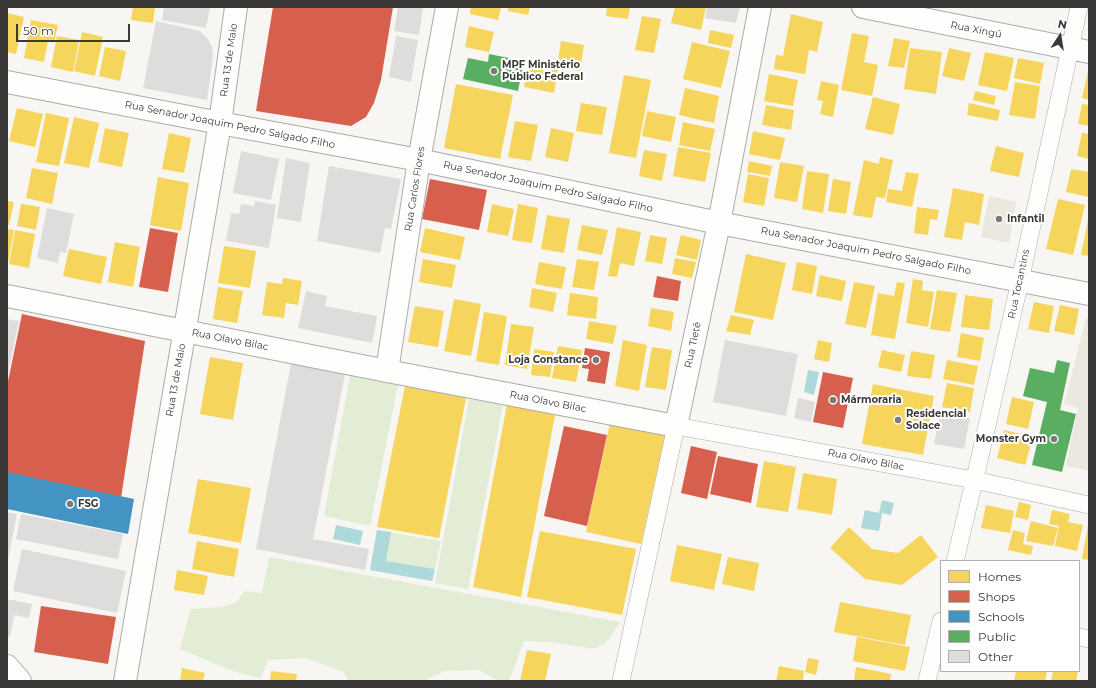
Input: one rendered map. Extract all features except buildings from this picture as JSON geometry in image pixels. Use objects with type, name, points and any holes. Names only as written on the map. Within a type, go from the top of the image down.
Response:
[{"type":"main road","name":"Rua 13 de Maio","points":[[125,681],[220,123],[236,7]]},
{"type":"main road","name":"Rua Carlos Flores","points":[[387,371],[419,160],[447,7]]},
{"type":"main road","name":"Rua Tietê","points":[[676,426],[719,223],[760,7]]},
{"type":"main road","name":"Rua Xingú","points":[[863,7],[1079,50]]},
{"type":"main road","name":"Rua Senador Joaquim Pedro Salgado Filho","points":[[7,82],[419,160],[719,223],[1089,294]]},
{"type":"main road","name":"Rua Olavo Bilac","points":[[7,296],[676,426]]},
{"type":"main road","points":[[7,666],[20,681]]},
{"type":"street","name":"Rua Tocantins","points":[[955,560],[1020,281],[1079,50],[1079,7]]},
{"type":"street","name":"Rua Olavo Bilac","points":[[676,426],[974,480],[1089,505]]},
{"type":"street","name":"Rua Tietê","points":[[621,681],[676,426]]},
{"type":"street","points":[[928,681],[940,626]]},
{"type":"shaded area","name":"Infantil","points":[[989,196],[1016,202],[1009,243],[981,237]]},
{"type":"shaded area","points":[[1086,318],[1089,318],[1089,471],[1066,466],[1078,408],[1064,404]]},
{"type":"green space","points":[[350,376],[398,385],[370,526],[324,516]]},
{"type":"green space","points":[[469,399],[503,405],[468,589],[435,583]]},
{"type":"green space","points":[[377,530],[441,541],[432,581],[370,570]]},
{"type":"green space","points":[[269,557],[620,622],[606,643],[594,649],[551,642],[524,641],[509,681],[499,681],[478,670],[444,671],[424,681],[348,681],[344,672],[306,658],[268,660],[261,678],[238,673],[180,649],[191,609],[223,607],[237,602],[244,591],[262,593]]},
{"type":"water","points":[[808,370],[819,372],[814,395],[804,392]]},
{"type":"water","points":[[882,500],[894,503],[891,515],[882,513],[879,531],[861,528],[865,510],[879,513]]},
{"type":"water","points":[[336,525],[363,531],[360,545],[333,539]]},
{"type":"water","points":[[377,530],[391,532],[386,561],[435,569],[432,581],[370,570]]},
{"type":"place","name":"MPF Ministério Público Federal","points":[[494,71]]},
{"type":"place","name":"Infantil","points":[[999,219]]},
{"type":"place","name":"Loja Constance","points":[[596,360]]},
{"type":"place","name":"Mármoraria","points":[[833,400]]},
{"type":"place","name":"Residencial Solace","points":[[898,420]]},
{"type":"place","name":"Monster Gym","points":[[1054,439]]},
{"type":"place","name":"FSG","points":[[70,504]]}]
